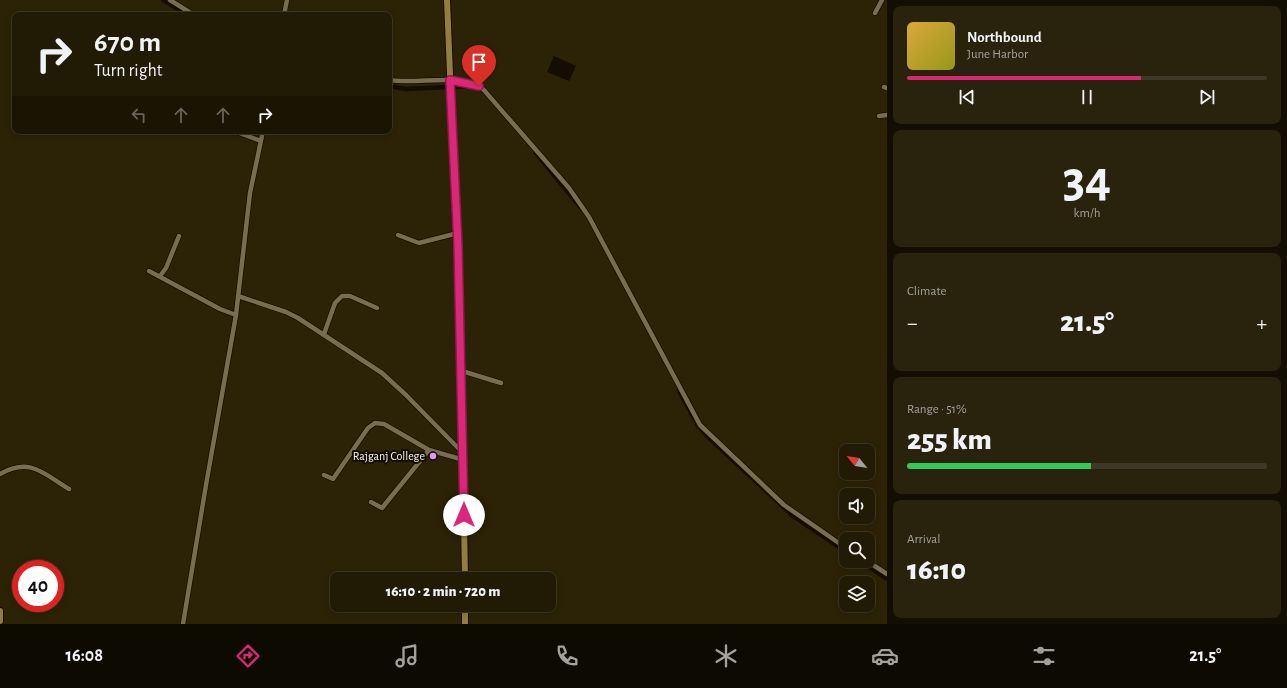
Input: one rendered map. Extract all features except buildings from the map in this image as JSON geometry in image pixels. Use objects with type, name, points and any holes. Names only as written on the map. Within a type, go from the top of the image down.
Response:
[{"type":"street","points":[[170,0],[189,12]]},
{"type":"street","points":[[285,12],[287,0]]},
{"type":"street","points":[[447,0],[458,233],[464,457],[465,572]]},
{"type":"street","points":[[875,13],[882,0]]},
{"type":"street","points":[[392,80],[475,84],[483,89],[569,188],[589,217],[700,425],[784,505],[839,543]]},
{"type":"street","points":[[879,116],[887,114]]},
{"type":"street","points":[[242,134],[261,141]]},
{"type":"street","points":[[183,624],[236,315],[250,193],[262,134]]},
{"type":"street","points":[[398,235],[419,242],[458,233]]},
{"type":"street","points":[[160,276],[166,268],[179,236]]},
{"type":"street","points":[[149,271],[220,309],[236,315]]},
{"type":"street","points":[[238,296],[286,312],[324,334],[393,382],[464,457]]},
{"type":"street","points":[[324,334],[335,303],[342,296],[350,296],[378,308]]},
{"type":"street","points":[[462,371],[501,383]]},
{"type":"street","points":[[324,475],[333,479],[368,428],[375,422],[384,424],[429,450],[464,457]]},
{"type":"street","points":[[370,502],[382,508],[429,450]]},
{"type":"street","points":[[0,474],[16,466],[27,466],[69,489]]},
{"type":"street","points":[[875,567],[887,574]]},
{"type":"street","points":[[0,611],[0,621]]},
{"type":"street","points":[[465,612],[465,624]]},
{"type":"shaded area","points":[[554,56],[576,66],[569,81],[547,72]]},
{"type":"waterway","points":[[163,0],[183,12]]},
{"type":"waterway","points":[[392,87],[406,89],[471,86],[479,88]]},
{"type":"waterway","points":[[536,153],[580,207]]},
{"type":"waterway","points":[[679,391],[697,424],[707,436],[793,516],[839,547]]},
{"type":"waterway","points":[[870,568],[887,579]]},
{"type":"place","name":"Rajganj College","points":[[433,456]]},
{"type":"route","points":[[464,515],[464,454],[458,246],[450,80],[468,82],[479,86]]}]
